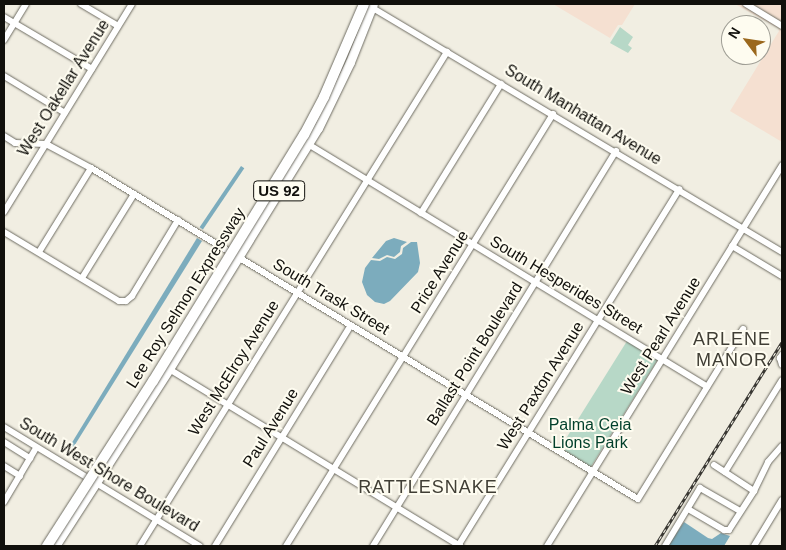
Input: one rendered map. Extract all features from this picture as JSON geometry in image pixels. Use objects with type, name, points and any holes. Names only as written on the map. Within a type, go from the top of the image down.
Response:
[{"type":"highway","name":"Lee Roy Selmon Expressway","points":[[45,546],[153,381],[304,135],[367,4]]},
{"type":"highway","name":"Lee Roy Selmon Expressway","points":[[55,546],[158,385],[308,138],[332,91],[367,4]]},
{"type":"main road","name":"US 92","points":[[55,546],[94,482],[169,370],[324,118],[350,62],[367,4]]},
{"type":"main road","name":"US 92","points":[[45,546],[86,478],[160,364],[311,118],[367,4]]},
{"type":"main road","points":[[281,188],[287,170],[312,129],[311,118]]},
{"type":"main road","points":[[238,257],[235,252],[236,245],[257,211],[257,206]]},
{"type":"main road","points":[[204,313],[206,303],[232,260],[229,252]]},
{"type":"main road","points":[[169,370],[168,356],[190,319],[192,312]]},
{"type":"main road","points":[[159,385],[162,367],[160,364]]},
{"type":"street","points":[[4,40],[26,4]]},
{"type":"street","points":[[81,4],[118,26]]},
{"type":"street","name":"West Oakellar Avenue","points":[[4,212],[132,4]]},
{"type":"street","name":"South Manhattan Avenue","points":[[367,4],[616,151],[782,252]]},
{"type":"street","points":[[746,4],[782,26]]},
{"type":"street","points":[[4,17],[92,69]]},
{"type":"street","name":"West McElroy Avenue","points":[[140,546],[446,52]]},
{"type":"street","points":[[4,76],[65,113]]},
{"type":"street","points":[[421,213],[502,84]]},
{"type":"street","name":"Price Avenue","points":[[286,546],[553,114]]},
{"type":"street","name":"South Trask Street","points":[[4,136],[15,142],[46,144],[91,168],[638,499],[707,387]]},
{"type":"street","name":"South Hesperides Street","points":[[308,144],[707,387]]},
{"type":"street","name":"Ballast Point Boulevard","points":[[372,546],[616,151]]},
{"type":"street","name":"West Pearl Avenue","points":[[547,546],[782,165]]},
{"type":"street","points":[[39,252],[91,168]]},
{"type":"street","name":"West Paxton Avenue","points":[[459,546],[678,189]]},
{"type":"street","points":[[82,278],[134,194]]},
{"type":"street","points":[[4,195],[12,199]]},
{"type":"street","points":[[4,232],[119,301],[126,301],[132,296],[178,220]]},
{"type":"street","points":[[732,246],[782,276]]},
{"type":"street","name":"Paul Avenue","points":[[215,546],[351,325]]},
{"type":"street","points":[[707,387],[743,329]]},
{"type":"street","points":[[782,355],[780,358],[782,365]]},
{"type":"street","points":[[169,370],[459,546]]},
{"type":"street","points":[[725,472],[782,380]]},
{"type":"street","name":"South West Shore Boulevard","points":[[4,427],[200,546]]},
{"type":"street","points":[[4,442],[30,458]]},
{"type":"street","points":[[688,509],[724,530],[729,530],[754,490],[768,462],[782,446]]},
{"type":"street","points":[[4,502],[7,491],[20,476],[36,448]]},
{"type":"street","points":[[714,465],[754,490]]},
{"type":"street","points":[[4,466],[20,476]]},
{"type":"street","points":[[665,546],[700,488],[740,511]]},
{"type":"street","points":[[754,546],[782,500]]},
{"type":"shaded area","points":[[553,4],[635,4],[622,25],[618,25],[610,38]]},
{"type":"shaded area","points":[[735,4],[741,4],[759,15],[755,15]]},
{"type":"shaded area","points":[[750,4],[782,4],[782,23]]},
{"type":"shaded area","points":[[771,22],[782,29],[782,142],[730,111],[758,65],[771,65],[771,44],[779,31]]},
{"type":"green space","points":[[620,27],[633,37],[628,45],[632,48],[628,53],[610,43]]},
{"type":"green space","name":"Palma Ceia Lions Park","points":[[627,341],[658,360],[591,467],[560,448]]},
{"type":"water","points":[[241,166],[244,168],[203,230],[200,227]]},
{"type":"water","points":[[197,238],[202,241],[68,456],[65,454]]},
{"type":"water","points":[[394,238],[407,242],[401,246],[400,252],[394,257],[387,255],[379,259],[372,258],[386,241]]},
{"type":"water","points":[[411,242],[417,242],[420,263],[418,272],[390,301],[384,304],[375,302],[367,295],[362,282],[365,268],[371,260],[380,261],[387,257],[395,259],[402,254],[403,248]]},
{"type":"water","points":[[684,522],[708,538],[712,539],[721,533],[730,536],[724,546],[668,546]]},
{"type":"railway","points":[[655,546],[782,342]]},
{"type":"district","name":"ARLENE MANOR","points":[[732,350]]},
{"type":"district","name":"RATTLESNAKE","points":[[428,487]]}]
